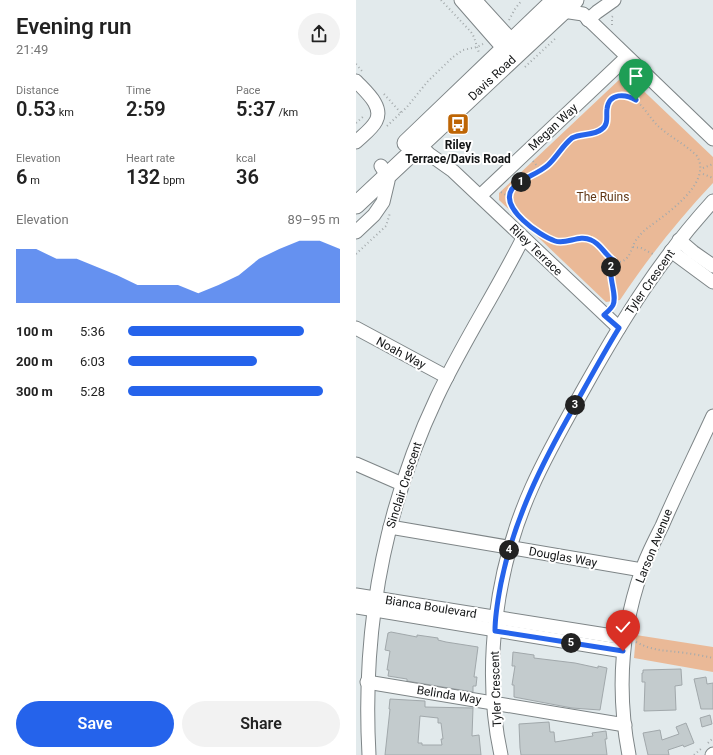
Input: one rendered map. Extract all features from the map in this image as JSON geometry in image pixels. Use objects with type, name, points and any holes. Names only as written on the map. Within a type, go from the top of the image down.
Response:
[{"type":"main road","name":"Davis Road","points":[[419,138],[488,63],[510,47],[573,9]]},
{"type":"main road","name":"Davis Road","points":[[356,205],[384,171],[510,47]]},
{"type":"main road","name":"Davis Road","points":[[356,190],[384,171]]},
{"type":"street","points":[[461,0],[510,47]]},
{"type":"street","points":[[475,0],[510,47]]},
{"type":"street","points":[[573,9],[581,7],[583,0]]},
{"type":"street","points":[[573,9],[597,12],[612,2]]},
{"type":"street","points":[[598,30],[612,2]]},
{"type":"street","points":[[573,9],[598,30],[713,139]]},
{"type":"street","name":"Megan Way","points":[[480,196],[627,57]]},
{"type":"street","points":[[356,81],[375,103],[378,113],[376,122],[356,142]]},
{"type":"street","name":"Riley Terrace","points":[[419,138],[619,328]]},
{"type":"street","points":[[356,232],[374,216],[383,202],[388,181],[384,171]]},
{"type":"street","name":"Tyler Crescent","points":[[501,755],[494,703],[493,673],[495,624],[509,548],[522,511],[540,469],[619,328],[645,286],[679,240],[713,201]]},
{"type":"street","name":"Sinclair Crescent","points":[[369,755],[367,682],[374,604],[390,527],[402,484],[422,431],[447,377],[523,238]]},
{"type":"street","points":[[679,240],[713,266]]},
{"type":"street","points":[[671,251],[713,282]]},
{"type":"street","name":"Noah Way","points":[[356,328],[447,377]]},
{"type":"street","name":"Larson Avenue","points":[[629,755],[622,684],[630,612],[642,570],[713,416]]},
{"type":"street","points":[[356,464],[402,484]]},
{"type":"street","name":"Douglas Way","points":[[390,527],[642,570]]},
{"type":"street","name":"Bianca Boulevard","points":[[356,595],[374,604],[627,645]]},
{"type":"street","name":"Bianca Boulevard","points":[[356,607],[374,604]]},
{"type":"street","name":"Belinda Way","points":[[367,682],[625,724]]},
{"type":"path","points":[[441,0],[471,32],[479,52],[488,63]]},
{"type":"path","points":[[510,47],[508,20],[522,0]]},
{"type":"path","points":[[386,128],[408,107],[428,81],[452,57],[463,50],[483,44],[510,47],[558,36]]},
{"type":"path","points":[[696,188],[676,208],[645,230],[636,241],[625,260],[621,262],[613,260],[599,245],[589,239],[579,238],[562,242],[556,241],[532,227],[519,216],[509,197],[511,190],[520,182],[535,175],[548,165],[576,135],[593,133],[601,130],[607,122],[608,105],[612,99],[619,95],[625,95],[636,100],[666,134],[697,156],[703,168],[702,180]]},
{"type":"path","points":[[356,123],[365,115]]},
{"type":"path","points":[[703,168],[713,164]]},
{"type":"path","points":[[703,174],[713,178]]},
{"type":"path","points":[[356,254],[386,226],[391,212]]},
{"type":"path","points":[[604,315],[612,307],[613,303],[611,267],[613,260]]},
{"type":"path","points":[[627,645],[634,641],[664,652],[684,653],[713,658]]},
{"type":"green space","name":"The Ruins","points":[[621,78],[630,78],[713,157],[713,183],[664,240],[641,269],[620,300],[606,302],[499,200],[499,193]]},
{"type":"green space","points":[[636,635],[713,647],[713,672],[634,658]]},
{"type":"building","points":[[391,632],[417,637],[417,635],[438,638],[438,640],[446,642],[478,647],[474,677],[477,677],[476,686],[473,686],[473,692],[407,681],[407,679],[388,676],[389,670],[387,670],[390,651],[385,650],[388,633]]},
{"type":"building","points":[[513,652],[534,655],[534,658],[575,663],[598,668],[598,666],[607,668],[600,710],[572,708],[514,697],[514,685],[512,685],[515,666],[512,666]]},
{"type":"building","points":[[681,669],[682,685],[675,686],[676,710],[644,711],[645,682],[642,682],[643,670]]},
{"type":"building","points":[[706,677],[707,684],[713,683],[713,709],[701,709],[694,679]]},
{"type":"building","points":[[390,699],[425,701],[425,707],[473,708],[472,736],[479,735],[481,755],[385,755]],"holes":[[[420,716],[438,718],[438,723],[441,723],[443,739],[441,739],[442,745],[422,745],[422,743],[418,743]]]},
{"type":"building","points":[[710,715],[712,724],[702,727],[700,718]]},
{"type":"building","points":[[549,722],[550,732],[554,732],[555,742],[593,736],[592,733],[606,731],[607,739],[605,739],[607,755],[521,755],[519,724]]},
{"type":"building","points":[[686,723],[694,743],[684,747],[683,745],[668,750],[669,755],[648,755],[643,733],[660,730],[662,740],[679,734],[676,727]]},
{"type":"place","name":"Riley Terrace/Davis Road","points":[[458,124]]},
{"type":"route","points":[[623,651],[495,631],[495,618],[509,548],[522,511],[549,452],[619,328],[604,315],[612,307],[614,297],[611,279],[611,264],[613,260],[599,245],[589,239],[579,238],[562,242],[546,237],[526,222],[514,210],[509,197],[510,193],[517,184],[535,175],[548,165],[559,154],[568,141],[576,135],[598,132],[601,130],[607,122],[608,105],[616,96],[625,95],[636,100]]}]
